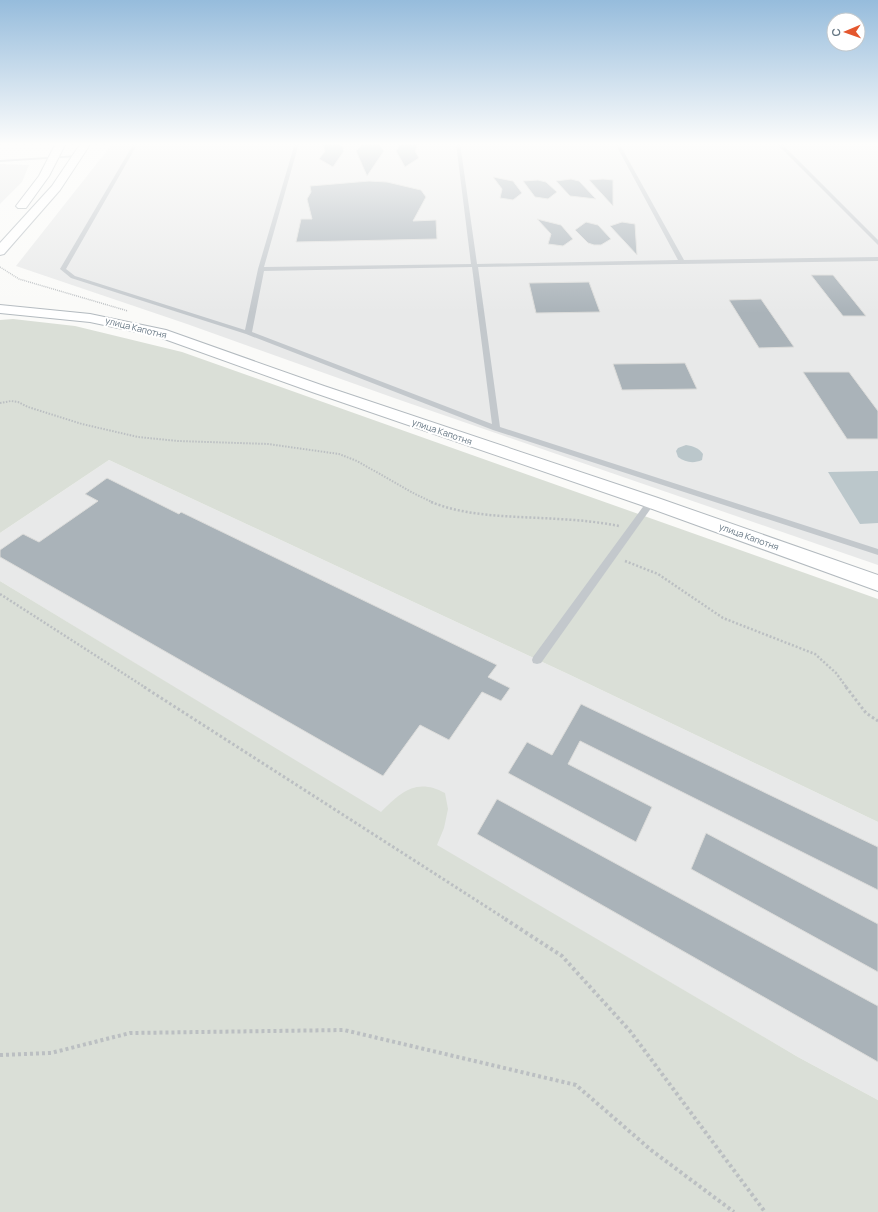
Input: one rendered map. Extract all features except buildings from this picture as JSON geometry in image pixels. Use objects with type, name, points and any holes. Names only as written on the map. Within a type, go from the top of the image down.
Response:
[{"type":"main road","points":[[16,213],[27,200]]},
{"type":"main road","points":[[0,252],[46,200]]},
{"type":"main road","name":"улица Капотня","points":[[0,309],[90,318],[161,334],[651,502],[878,583]]},
{"type":"lane","points":[[103,200],[63,269],[73,277],[248,333],[496,428],[878,552]]},
{"type":"lane","points":[[248,333],[261,269],[281,200]]},
{"type":"lane","points":[[466,200],[496,428]]},
{"type":"lane","points":[[648,200],[682,262]]},
{"type":"lane","points":[[835,200],[878,243]]},
{"type":"lane","points":[[261,269],[878,259]]},
{"type":"lane","points":[[537,660],[651,502]]},
{"type":"path","points":[[0,403],[11,401],[22,403],[28,407],[87,426],[138,437],[186,442],[272,445],[342,455],[366,466],[430,503],[458,510],[504,516],[602,522],[632,529]]},
{"type":"path","points":[[612,556],[658,574],[723,618],[815,654],[836,673],[866,713],[878,721]]},
{"type":"path","points":[[0,594],[562,956],[630,1031],[765,1212]]},
{"type":"path","points":[[0,1055],[51,1053],[130,1033],[344,1030],[576,1085],[651,1150],[734,1212]]},
{"type":"shaded area","points":[[68,200],[878,200],[878,565],[397,399],[187,324],[16,266]]},
{"type":"shaded area","points":[[13,319],[75,326],[182,352],[878,599],[878,822],[568,674],[109,460],[0,533],[0,320]]},
{"type":"shaded area","points":[[686,445],[700,450],[703,454],[702,460],[689,462],[678,457],[676,451],[678,448]]},
{"type":"shaded area","points":[[109,460],[568,674],[878,822],[878,1100],[798,1057],[394,821],[0,581],[0,533]]},
{"type":"shaded area","points":[[878,471],[878,523],[860,524],[828,472]]},
{"type":"shaded area","points":[[0,581],[381,812],[402,793],[409,789],[417,787],[435,788],[445,793],[448,809],[444,828],[437,845],[798,1057],[878,1100],[878,1212],[0,1212]]}]
